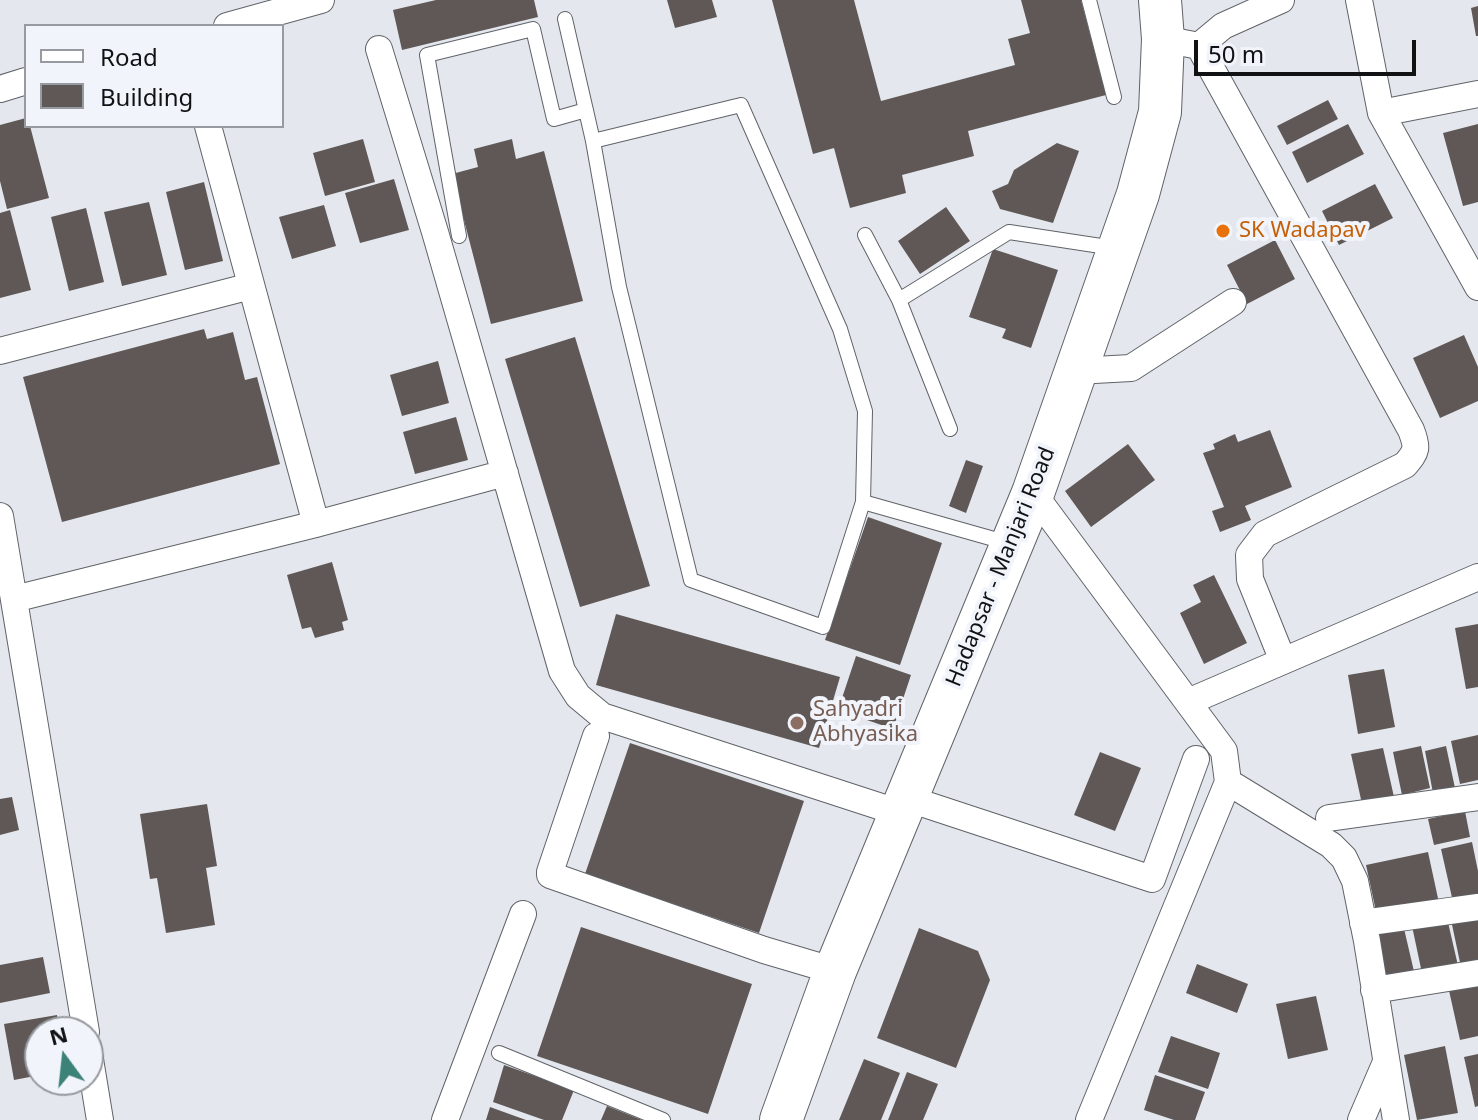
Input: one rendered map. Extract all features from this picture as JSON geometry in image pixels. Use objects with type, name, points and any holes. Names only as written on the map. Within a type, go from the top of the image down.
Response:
[{"type":"main road","name":"Hadapsar - Manjari Road","points":[[781,1120],[835,971],[1033,493],[1138,194],[1160,112],[1174,28]]},
{"type":"street","points":[[1281,0],[1223,26],[1174,28],[1415,441],[1415,453],[1405,465],[1265,534],[1249,555],[1250,579],[1283,661]]},
{"type":"street","points":[[1359,0],[1381,113],[1478,287]]},
{"type":"street","points":[[234,24],[308,2]]},
{"type":"street","points":[[379,49],[562,671],[578,696],[602,716],[1152,879],[1196,759]]},
{"type":"street","points":[[0,89],[24,82]]},
{"type":"street","points":[[1381,113],[1478,94]]},
{"type":"street","points":[[209,128],[316,524]]},
{"type":"street","points":[[0,351],[251,286]]},
{"type":"street","points":[[1076,371],[1131,368],[1233,302]]},
{"type":"street","points":[[14,599],[316,524],[505,473]]},
{"type":"street","points":[[1033,493],[1224,751],[1228,782],[1089,1120]]},
{"type":"street","points":[[0,516],[83,1016]]},
{"type":"street","points":[[1188,702],[1478,577]]},
{"type":"street","points":[[596,736],[550,875],[764,950],[835,971]]},
{"type":"street","points":[[1228,782],[1331,845],[1344,858],[1355,881],[1396,1120]]},
{"type":"street","points":[[1329,818],[1478,797]]},
{"type":"street","points":[[1363,923],[1478,907]]},
{"type":"street","points":[[445,1120],[523,914]]},
{"type":"street","points":[[1374,990],[1478,973]]},
{"type":"street","points":[[1361,1120],[1386,1062]]},
{"type":"street","points":[[96,1096],[100,1120]]},
{"type":"lane","points":[[1089,0],[1114,97]]},
{"type":"lane","points":[[565,19],[593,141],[619,287],[691,580],[823,627],[863,502],[865,411],[840,329],[741,105],[593,141]]},
{"type":"lane","points":[[459,236],[427,55],[533,29],[554,119],[586,110]]},
{"type":"lane","points":[[899,300],[1009,232],[1118,249]]},
{"type":"lane","points":[[865,235],[899,300],[950,429]]},
{"type":"lane","points":[[863,502],[1013,544]]},
{"type":"lane","points":[[499,1053],[663,1120]]},
{"type":"building","points":[[436,0],[534,0],[538,17],[402,50],[393,10]]},
{"type":"building","points":[[667,0],[712,0],[717,17],[675,28]]},
{"type":"building","points":[[772,0],[854,0],[881,101],[1015,65],[1008,39],[1030,33],[1021,0],[1081,0],[1106,95],[968,131],[974,156],[902,175],[906,193],[850,208],[834,148],[813,154]]},
{"type":"building","points":[[1478,6],[1478,36],[1476,36],[1471,8]]},
{"type":"building","points":[[1328,100],[1338,119],[1287,145],[1277,126]]},
{"type":"building","points":[[24,119],[24,128],[31,128],[49,198],[7,209],[0,181],[0,125]]},
{"type":"building","points":[[1348,124],[1364,154],[1307,183],[1292,152]]},
{"type":"building","points":[[1478,124],[1478,202],[1463,206],[1443,133]]},
{"type":"building","points":[[363,139],[375,182],[325,196],[313,153]]},
{"type":"building","points":[[512,139],[516,159],[544,151],[583,301],[491,324],[452,174],[478,167],[474,149]]},
{"type":"building","points":[[1057,143],[1079,151],[1053,223],[1000,209],[992,191],[1008,184],[1014,170]]},
{"type":"building","points":[[394,179],[409,230],[360,243],[345,193]]},
{"type":"building","points":[[204,182],[223,261],[185,270],[166,192]]},
{"type":"building","points":[[1375,184],[1393,218],[1339,245],[1322,211]]},
{"type":"building","points":[[149,202],[167,275],[122,286],[104,212]]},
{"type":"building","points":[[324,205],[336,246],[292,259],[279,217]]},
{"type":"building","points":[[946,207],[970,241],[920,274],[898,241]]},
{"type":"building","points":[[86,208],[104,282],[69,291],[51,217]]},
{"type":"building","points":[[10,210],[31,290],[0,298],[0,213]]},
{"type":"building","points":[[1275,240],[1295,279],[1247,304],[1227,265]]},
{"type":"building","points":[[993,249],[1058,270],[1031,348],[1002,338],[1006,329],[969,317]]},
{"type":"building","points":[[204,329],[207,339],[233,332],[245,380],[257,377],[280,464],[62,522],[23,377]]},
{"type":"building","points":[[1464,335],[1478,367],[1478,401],[1440,418],[1413,358]]},
{"type":"building","points":[[575,337],[650,586],[580,607],[505,359]]},
{"type":"building","points":[[438,361],[449,403],[402,416],[390,375]]},
{"type":"building","points":[[456,417],[468,460],[415,474],[403,432]]},
{"type":"building","points":[[1270,430],[1292,487],[1245,506],[1251,520],[1220,532],[1212,511],[1224,507],[1203,453],[1215,449],[1213,444],[1235,434],[1238,442]]},
{"type":"building","points":[[1128,444],[1155,480],[1091,527],[1065,491]]},
{"type":"building","points":[[966,460],[983,466],[966,513],[949,506]]},
{"type":"building","points":[[868,517],[942,543],[900,665],[825,640]]},
{"type":"building","points":[[332,562],[348,620],[342,622],[344,630],[315,638],[311,627],[302,629],[287,575]]},
{"type":"building","points":[[1214,575],[1247,643],[1204,664],[1180,613],[1201,602],[1193,585]]},
{"type":"building","points":[[616,614],[840,677],[819,748],[596,685]]},
{"type":"building","points":[[1478,624],[1478,687],[1466,689],[1455,628]]},
{"type":"building","points":[[856,656],[911,675],[893,729],[838,710]]},
{"type":"building","points":[[1384,669],[1395,727],[1358,734],[1348,675]]},
{"type":"building","points":[[1478,735],[1478,780],[1460,784],[1451,741]]},
{"type":"building","points":[[630,743],[804,801],[759,933],[585,874]]},
{"type":"building","points":[[1421,746],[1430,788],[1402,795],[1393,752]]},
{"type":"building","points":[[1446,746],[1455,788],[1433,793],[1425,751]]},
{"type":"building","points":[[1383,748],[1394,797],[1362,804],[1351,754]]},
{"type":"building","points":[[1100,752],[1141,768],[1115,831],[1074,815]]},
{"type":"building","points":[[12,797],[19,830],[0,835],[0,799]]},
{"type":"building","points":[[207,804],[217,866],[206,868],[215,925],[166,933],[157,878],[150,879],[140,814]]},
{"type":"building","points":[[1465,811],[1470,837],[1434,845],[1428,819]]},
{"type":"building","points":[[1472,842],[1478,871],[1478,897],[1453,902],[1441,849]]},
{"type":"building","points":[[1428,852],[1439,903],[1377,916],[1366,865]]},
{"type":"building","points":[[1478,909],[1478,969],[1462,972],[1450,915]]},
{"type":"building","points":[[1447,918],[1459,970],[1423,978],[1412,926]]},
{"type":"building","points":[[1402,920],[1416,980],[1386,986],[1373,926]]},
{"type":"building","points":[[581,927],[752,984],[708,1114],[537,1056]]},
{"type":"building","points":[[919,928],[978,951],[990,980],[956,1068],[877,1038]]},
{"type":"building","points":[[43,957],[50,993],[0,1003],[0,965]]},
{"type":"building","points":[[1197,964],[1248,984],[1237,1013],[1186,993]]},
{"type":"building","points":[[1478,979],[1478,1036],[1460,1040],[1448,986]]},
{"type":"building","points":[[1316,996],[1328,1050],[1288,1059],[1276,1004]]},
{"type":"building","points":[[24,1021],[24,1078],[14,1080],[4,1024]]},
{"type":"building","points":[[1171,1036],[1220,1053],[1208,1089],[1158,1072]]},
{"type":"building","points":[[1445,1046],[1458,1113],[1417,1120],[1404,1055]]},
{"type":"building","points":[[1478,1054],[1478,1106],[1475,1107],[1464,1057]]},
{"type":"building","points":[[864,1059],[900,1073],[881,1120],[839,1120]]},
{"type":"building","points":[[504,1065],[574,1090],[562,1120],[544,1120],[493,1102]]},
{"type":"building","points":[[907,1072],[938,1084],[923,1120],[888,1120]]},
{"type":"building","points":[[1155,1075],[1205,1092],[1195,1120],[1174,1120],[1144,1110]]},
{"type":"building","points":[[607,1106],[642,1120],[601,1120]]},
{"type":"building","points":[[490,1107],[526,1120],[486,1120]]},
{"type":"place","name":"SK Wadapav","points":[[1223,231]]},
{"type":"place","name":"Sahyadri Abhyasika","points":[[797,723]]}]
